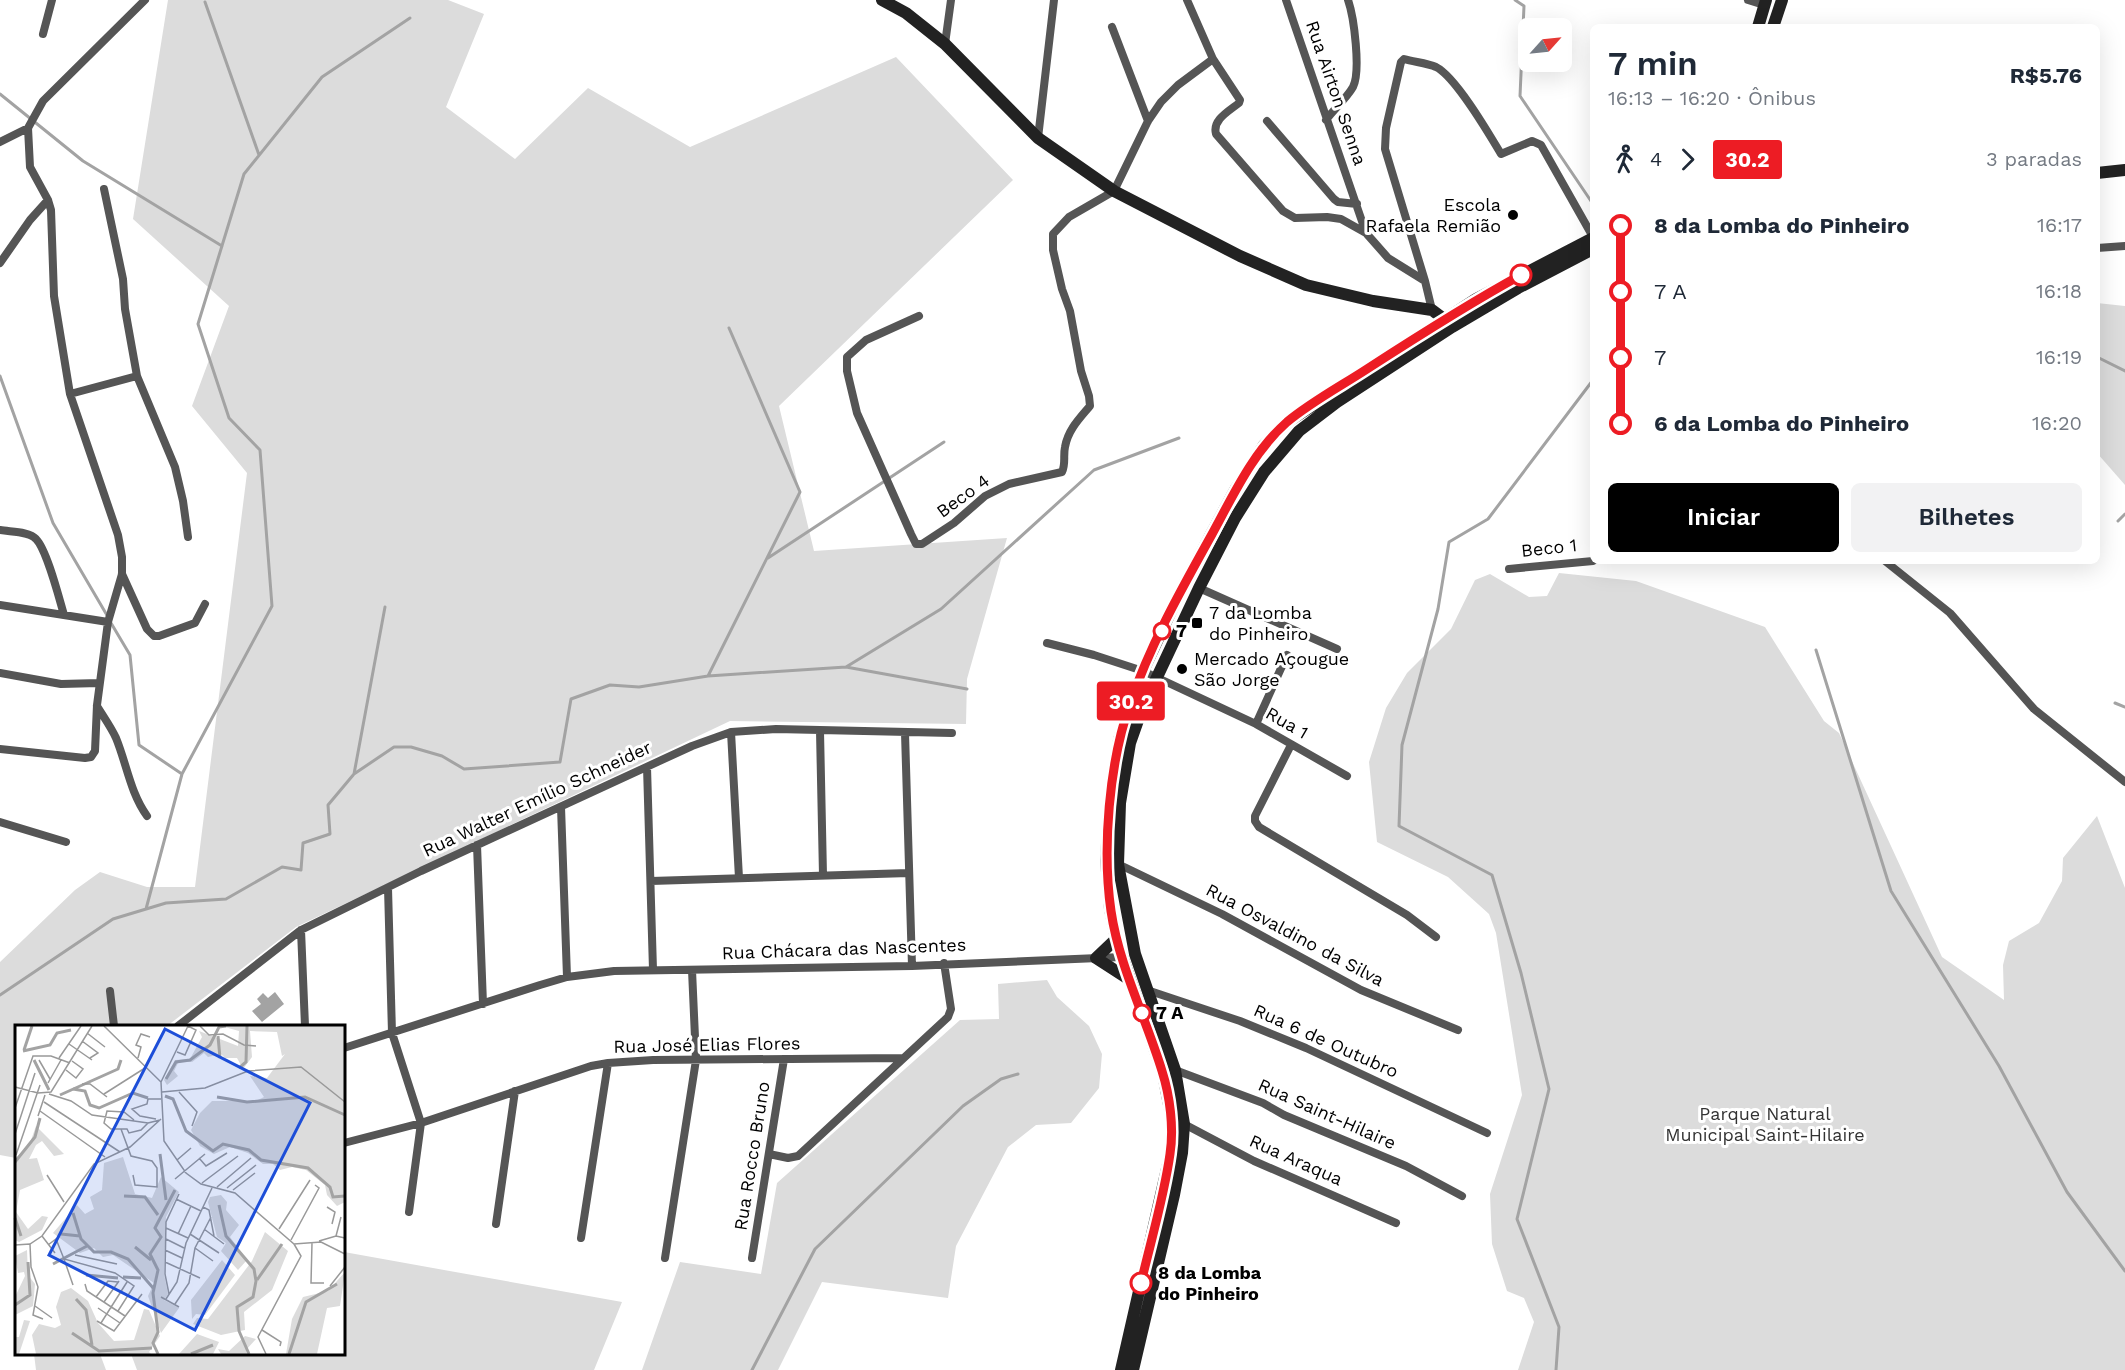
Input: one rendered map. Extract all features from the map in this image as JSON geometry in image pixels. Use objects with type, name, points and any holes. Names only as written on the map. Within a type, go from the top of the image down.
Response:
[{"type":"main road","points":[[882,0],[906,14],[945,44],[1038,138],[1114,191],[1240,256],[1306,285],[1373,301],[1432,310],[1448,323]]},
{"type":"main road","points":[[1774,24],[1782,0]]},
{"type":"main road","points":[[1759,24],[1765,3]]},
{"type":"main road","points":[[2100,172],[2125,170]]},
{"type":"main road","points":[[1132,1370],[1168,1194],[1171,1115],[1163,1074],[1116,939],[1106,860],[1109,809],[1119,740],[1129,705],[1181,590],[1235,490],[1264,446],[1289,421],[1539,265],[1590,239]]},
{"type":"main road","points":[[1166,1041],[1122,957],[1118,864],[1120,803],[1130,743],[1156,677],[1199,588],[1247,498],[1269,466],[1299,431],[1337,402],[1448,323],[1590,251]]},
{"type":"main road","points":[[1118,864],[1135,954],[1175,1070],[1184,1124],[1182,1153],[1168,1194],[1120,1370]]},
{"type":"main road","points":[[1116,939],[1096,958],[1130,980]]},
{"type":"street","points":[[43,34],[52,0]]},
{"type":"street","points":[[0,749],[91,757],[95,751],[99,683],[108,622],[122,574],[122,557],[118,535],[70,394],[54,296],[51,210],[30,167],[28,128],[43,101],[145,0]]},
{"type":"street","points":[[945,44],[951,0]]},
{"type":"street","points":[[1038,138],[1054,0]]},
{"type":"street","points":[[1187,0],[1213,59],[1239,100],[1239,103],[1217,122],[1216,134],[1283,211],[1295,218],[1341,219],[1366,233]]},
{"type":"street","name":"Rua Airton Senna","points":[[1286,0],[1366,233],[1388,258],[1425,281]]},
{"type":"street","points":[[1326,120],[1354,86],[1356,57],[1352,13],[1348,0]]},
{"type":"street","points":[[1748,0],[1765,3]]},
{"type":"street","points":[[1112,27],[1148,121]]},
{"type":"street","points":[[1114,191],[1148,121],[1161,102],[1178,85],[1213,59]]},
{"type":"street","points":[[1432,310],[1385,149],[1386,128],[1401,62],[1404,59],[1437,67],[1449,77],[1477,113],[1502,154],[1532,141],[1541,145],[1590,232]]},
{"type":"street","points":[[1267,121],[1334,199],[1338,202],[1357,204]]},
{"type":"street","points":[[0,142],[28,128]]},
{"type":"street","points":[[104,189],[123,279],[125,309],[137,376],[175,468],[188,537]]},
{"type":"street","name":"Beco 4","points":[[919,316],[866,340],[847,357],[847,370],[857,413],[916,544],[922,544],[954,523],[984,496],[1009,484],[1062,471],[1066,438],[1090,406],[1070,311],[1062,289],[1053,250],[1053,234],[1069,217],[1114,191]]},
{"type":"street","points":[[0,263],[30,220],[48,200]]},
{"type":"street","points":[[2100,248],[2125,246]]},
{"type":"street","points":[[70,394],[137,376]]},
{"type":"street","points":[[0,530],[30,535],[37,539],[64,615]]},
{"type":"street","name":"Beco 1","points":[[1509,569],[1590,561]]},
{"type":"street","points":[[1889,564],[1950,613],[2034,709],[2125,782]]},
{"type":"street","points":[[122,574],[147,629],[154,636],[195,623],[205,604]]},
{"type":"street","points":[[1199,588],[1337,649]]},
{"type":"street","points":[[0,605],[108,622]]},
{"type":"street","name":"Rua 1","points":[[1047,643],[1143,671],[1256,724],[1347,776]]},
{"type":"street","points":[[1256,724],[1287,655]]},
{"type":"street","points":[[0,673],[61,684],[99,683]]},
{"type":"street","points":[[97,705],[116,737],[132,788],[147,816]]},
{"type":"street","name":"Rua Walter Emílio Schneider","points":[[179,1025],[301,930],[477,845],[692,746],[731,732],[776,729],[952,733]]},
{"type":"street","points":[[820,731],[823,875]]},
{"type":"street","points":[[731,732],[739,878]]},
{"type":"street","points":[[904,733],[912,966]]},
{"type":"street","points":[[1291,745],[1256,816],[1255,821],[1259,827],[1407,915],[1436,937]]},
{"type":"street","points":[[647,767],[653,970]]},
{"type":"street","points":[[561,807],[567,978]]},
{"type":"street","points":[[0,822],[66,842]]},
{"type":"street","points":[[477,845],[483,1004]]},
{"type":"street","name":"Rua Osvaldino da Silva","points":[[1118,864],[1222,914],[1361,990],[1458,1030]]},
{"type":"street","points":[[651,881],[909,873]]},
{"type":"street","points":[[388,888],[392,1033],[421,1123],[409,1212]]},
{"type":"street","points":[[301,930],[305,1025]]},
{"type":"street","name":"Rua Chácara das Nascentes","points":[[345,1048],[567,978],[614,971],[912,966],[1122,957]]},
{"type":"street","points":[[769,1154],[788,1158],[798,1156],[951,1013],[944,963]]},
{"type":"street","points":[[665,1258],[696,1060],[692,970]]},
{"type":"street","name":"Rua 6 de Outubro","points":[[1147,990],[1240,1021],[1487,1133]]},
{"type":"street","points":[[110,991],[114,1025]]},
{"type":"street","name":"Rua José Elias Flores","points":[[345,1143],[421,1123],[591,1066],[608,1063],[903,1058]]},
{"type":"street","name":"Rua Rocco Bruno","points":[[752,1258],[784,1059]]},
{"type":"street","points":[[581,1238],[608,1063]]},
{"type":"street","name":"Rua Saint-Hilaire","points":[[1175,1070],[1263,1102],[1284,1115],[1406,1166],[1462,1196]]},
{"type":"street","points":[[496,1224],[515,1091]]},
{"type":"street","name":"Rua Araqua","points":[[1184,1124],[1254,1161],[1396,1224]]},
{"type":"green space","points":[[168,0],[448,0],[484,14],[446,107],[515,159],[588,88],[690,147],[896,57],[1013,180],[779,406],[814,551],[1007,538],[967,679],[966,724],[730,721],[296,927],[168,1025],[15,1025],[15,1158],[0,1155],[0,962],[75,890],[100,872],[147,887],[195,887],[247,473],[192,406],[229,306],[133,219]]},
{"type":"green space","points":[[2100,303],[2125,306],[2125,485],[2100,456]]},
{"type":"green space","name":"Parque Natural Municipal Saint-Hilaire","points":[[1559,573],[1636,581],[1765,627],[1824,721],[1839,733],[1942,957],[2004,1000],[2003,965],[2009,941],[2039,923],[2062,881],[2063,858],[2097,816],[2125,888],[2125,1370],[1518,1370],[1534,1322],[1524,1298],[1507,1291],[1492,1244],[1490,1194],[1522,1095],[1496,933],[1489,914],[1448,877],[1377,842],[1369,762],[1386,708],[1407,673],[1451,629],[1475,580],[1490,574],[1529,597],[1547,596]]},
{"type":"green space","points":[[1047,980],[1057,997],[1089,1026],[1102,1054],[1099,1088],[1071,1123],[1036,1125],[1008,1147],[956,1246],[948,1298],[822,1282],[778,1370],[642,1370],[680,1262],[761,1274],[777,1183],[960,1020],[999,1019],[998,984]]},
{"type":"green space","points":[[345,1252],[622,1302],[594,1370],[137,1370],[131,1355],[345,1355]]},
{"type":"green space","points":[[34,1355],[100,1355],[106,1370],[36,1370]]},
{"type":"shaded area","points":[[275,992],[284,1004],[262,1022],[252,1011],[261,1004],[257,999],[263,993],[268,998]]},
{"type":"waterway","points":[[1515,0],[1524,6],[1520,96],[1590,200]]},
{"type":"waterway","points":[[205,2],[259,155]]},
{"type":"waterway","points":[[146,909],[182,774],[272,606],[260,450],[229,418],[198,324],[244,174],[322,77],[410,18]]},
{"type":"waterway","points":[[0,94],[83,161],[222,246]]},
{"type":"waterway","points":[[708,676],[800,492],[729,328]]},
{"type":"waterway","points":[[2100,358],[2125,371]]},
{"type":"waterway","points":[[0,376],[53,523],[108,617]]},
{"type":"waterway","points":[[1556,1370],[1559,1327],[1517,1219],[1549,1089],[1521,973],[1492,875],[1399,826],[1402,745],[1438,609],[1449,542],[1488,519],[1590,384]]},
{"type":"waterway","points":[[846,667],[941,609],[1094,470],[1179,438]]},
{"type":"waterway","points":[[768,558],[944,442]]},
{"type":"waterway","points":[[2118,521],[2125,514]]},
{"type":"waterway","points":[[354,774],[385,607]]},
{"type":"waterway","points":[[111,623],[130,655],[139,745],[182,774]]},
{"type":"waterway","points":[[1816,650],[1891,891],[1999,1066],[2067,1192],[2125,1271]]},
{"type":"waterway","points":[[0,995],[113,919],[166,903],[226,899],[282,867],[301,870],[303,843],[330,834],[328,805],[354,774],[394,747],[411,747],[442,756],[464,769],[560,762],[571,699],[610,685],[639,687],[708,676],[846,667],[967,689]]},
{"type":"waterway","points":[[2115,703],[2125,707]]},
{"type":"waterway","points":[[752,1370],[815,1249],[963,1106],[1001,1079],[1018,1074]]},
{"type":"bus line","name":"30.2","points":[[1141,1283],[1171,1152],[1171,1115],[1163,1074],[1116,939],[1110,909],[1106,860],[1109,809],[1119,740],[1129,705],[1181,590],[1235,490],[1264,446],[1289,421],[1331,392],[1476,299],[1521,275]]},
{"type":"place","name":"Escola Rafaela Remião","points":[[1513,215]]},
{"type":"place","name":"7 da Lomba do Pinheiro","points":[[1197,623]]},
{"type":"place","name":"7","points":[[1162,631]]},
{"type":"place","name":"Mercado Açougue São Jorge","points":[[1182,669]]},
{"type":"place","name":"7 A","points":[[1142,1013]]},
{"type":"place","name":"8 da Lomba do Pinheiro","points":[[1141,1283]]}]
